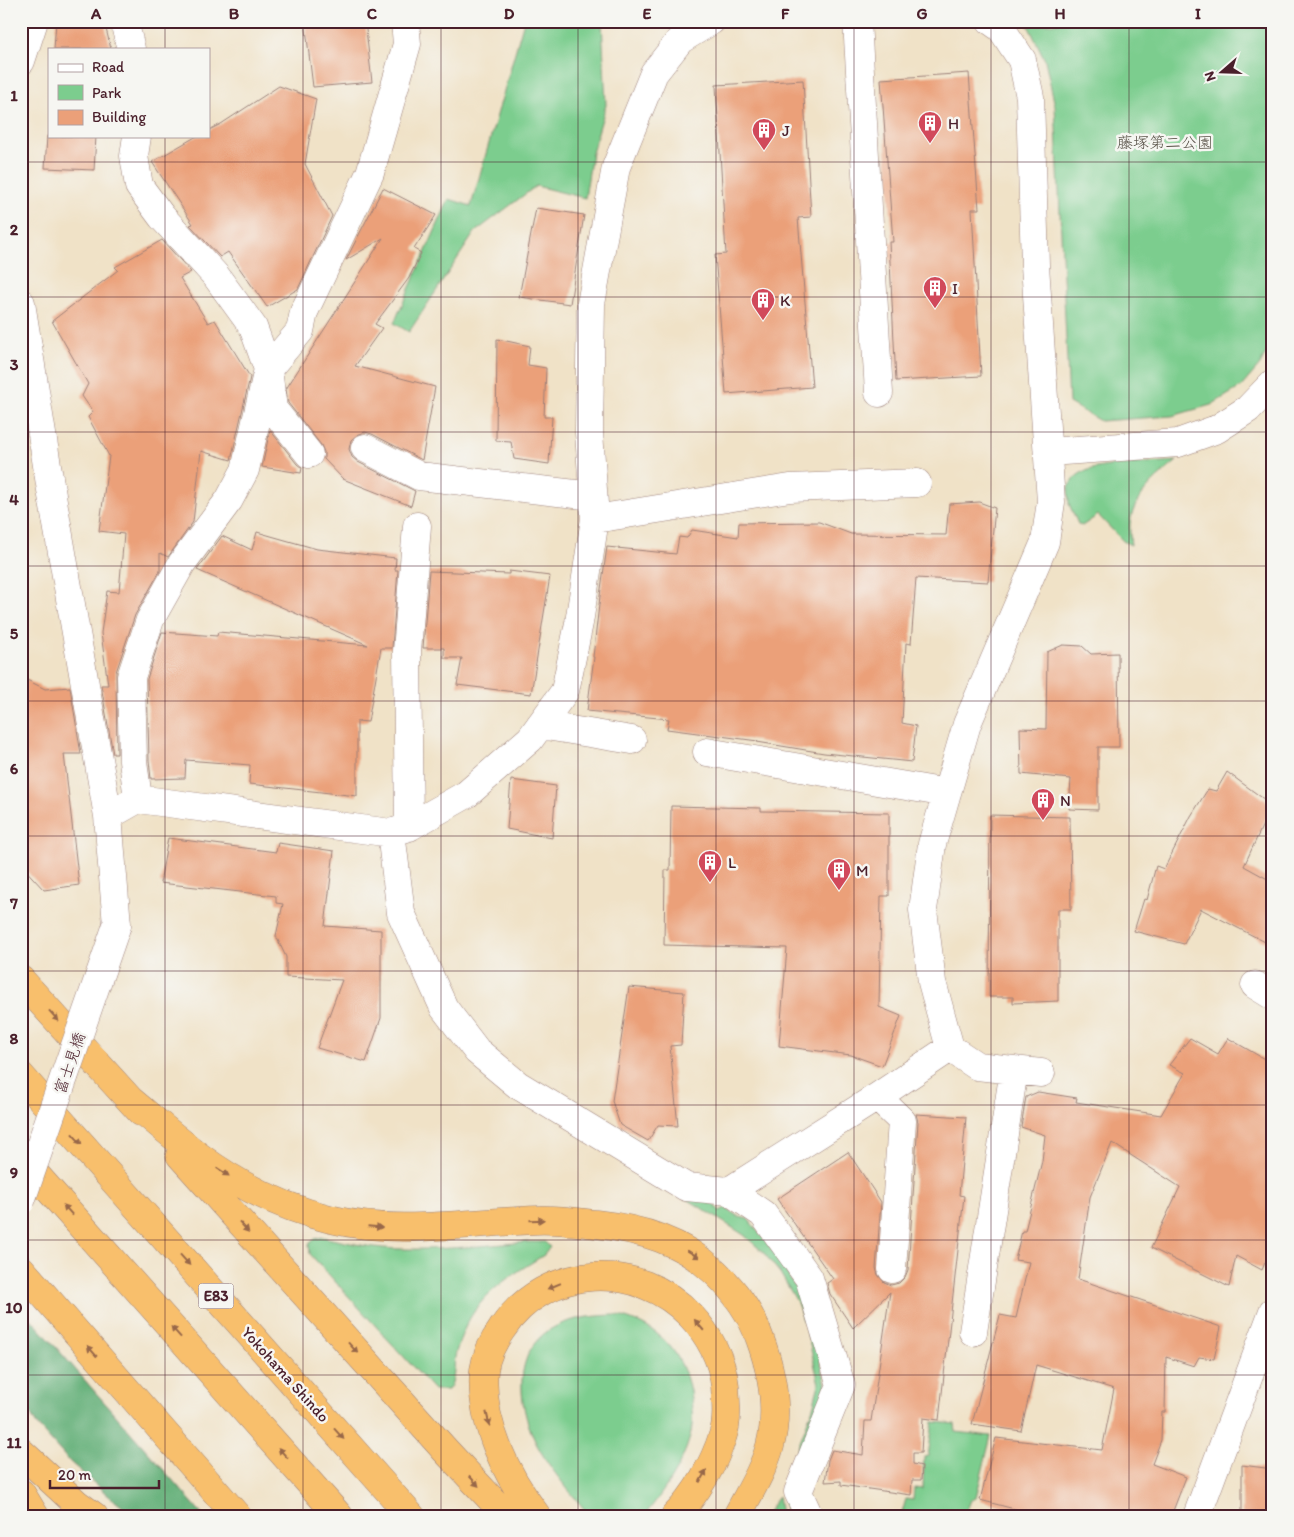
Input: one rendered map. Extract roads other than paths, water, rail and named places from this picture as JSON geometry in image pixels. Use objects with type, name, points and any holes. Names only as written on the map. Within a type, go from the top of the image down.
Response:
[{"type":"highway","points":[[21,980],[439,1444],[507,1516]]},
{"type":"highway","name":"Yokohama Shindo","points":[[21,1076],[411,1516]]},
{"type":"highway","points":[[130,1100],[200,1157],[235,1180],[298,1210],[330,1219],[360,1225],[393,1228],[424,1228],[540,1219],[618,1226],[673,1242],[701,1259],[725,1281],[743,1304],[757,1328],[768,1360],[773,1388],[770,1445],[757,1479],[737,1516]]},
{"type":"highway","points":[[21,1158],[339,1516]]},
{"type":"highway","points":[[21,1269],[237,1516]]},
{"type":"highway","points":[[538,1516],[514,1479],[500,1452],[489,1424],[483,1395],[484,1368],[495,1340],[509,1318],[529,1299],[553,1286],[577,1278],[606,1276],[635,1280],[662,1292],[683,1308],[702,1328],[714,1349],[723,1374],[726,1405],[724,1434],[699,1484],[675,1516]]},
{"type":"highway","points":[[124,1387],[226,1516]]},
{"type":"highway","points":[[21,1452],[84,1512]]},
{"type":"highway","points":[[21,1493],[35,1516]]},
{"type":"street","points":[[21,61],[34,21]]},
{"type":"street","points":[[124,21],[131,48]]},
{"type":"street","points":[[138,799],[133,761],[131,677],[150,620],[182,563],[210,528],[229,500],[244,470],[268,368],[300,331],[304,312],[370,173],[407,44],[404,21]]},
{"type":"street","points":[[21,303],[108,816],[138,799],[400,830],[467,794],[530,739],[565,691],[579,624],[594,507],[589,432],[591,304],[616,166],[654,73],[680,40],[711,21]]},
{"type":"street","points":[[857,21],[879,394]]},
{"type":"street","points":[[991,21],[1001,28],[1022,60],[1030,98],[1035,265],[1051,502],[1045,542],[966,724],[932,844],[923,910],[932,982],[950,1048],[977,1066],[1041,1073]]},
{"type":"street","points":[[137,138],[134,156],[139,186],[162,217],[216,276],[252,327],[268,368],[273,409],[309,454]]},
{"type":"street","points":[[1049,452],[1178,443],[1217,429],[1248,409],[1273,384]]},
{"type":"street","points":[[365,448],[419,476],[594,507],[790,488],[917,483]]},
{"type":"street","points":[[416,526],[407,651],[400,830],[401,913],[444,1008],[477,1051],[518,1085],[686,1186],[729,1191],[763,1214],[809,1278],[841,1385],[798,1492],[809,1516]]},
{"type":"street","points":[[540,725],[632,740]]},
{"type":"street","points":[[707,752],[946,793]]},
{"type":"street","name":"富士見橋","points":[[21,1201],[117,925],[108,816]]},
{"type":"street","points":[[729,1191],[877,1098],[950,1048]]},
{"type":"street","points":[[973,1332],[1014,1070]]},
{"type":"street","points":[[877,1098],[902,1121],[892,1270]]},
{"type":"street","points":[[1197,1516],[1273,1311]]},
{"type":"place","name":"H","points":[[930,144]]},
{"type":"place","name":"J","points":[[764,151]]},
{"type":"place","name":"I","points":[[935,309]]},
{"type":"place","name":"K","points":[[763,321]]},
{"type":"place","name":"N","points":[[1043,821]]},
{"type":"place","name":"L","points":[[710,883]]},
{"type":"place","name":"M","points":[[839,891]]},
{"type":"park label","name":"藤塚第二公園","points":[[1165,142]]}]
